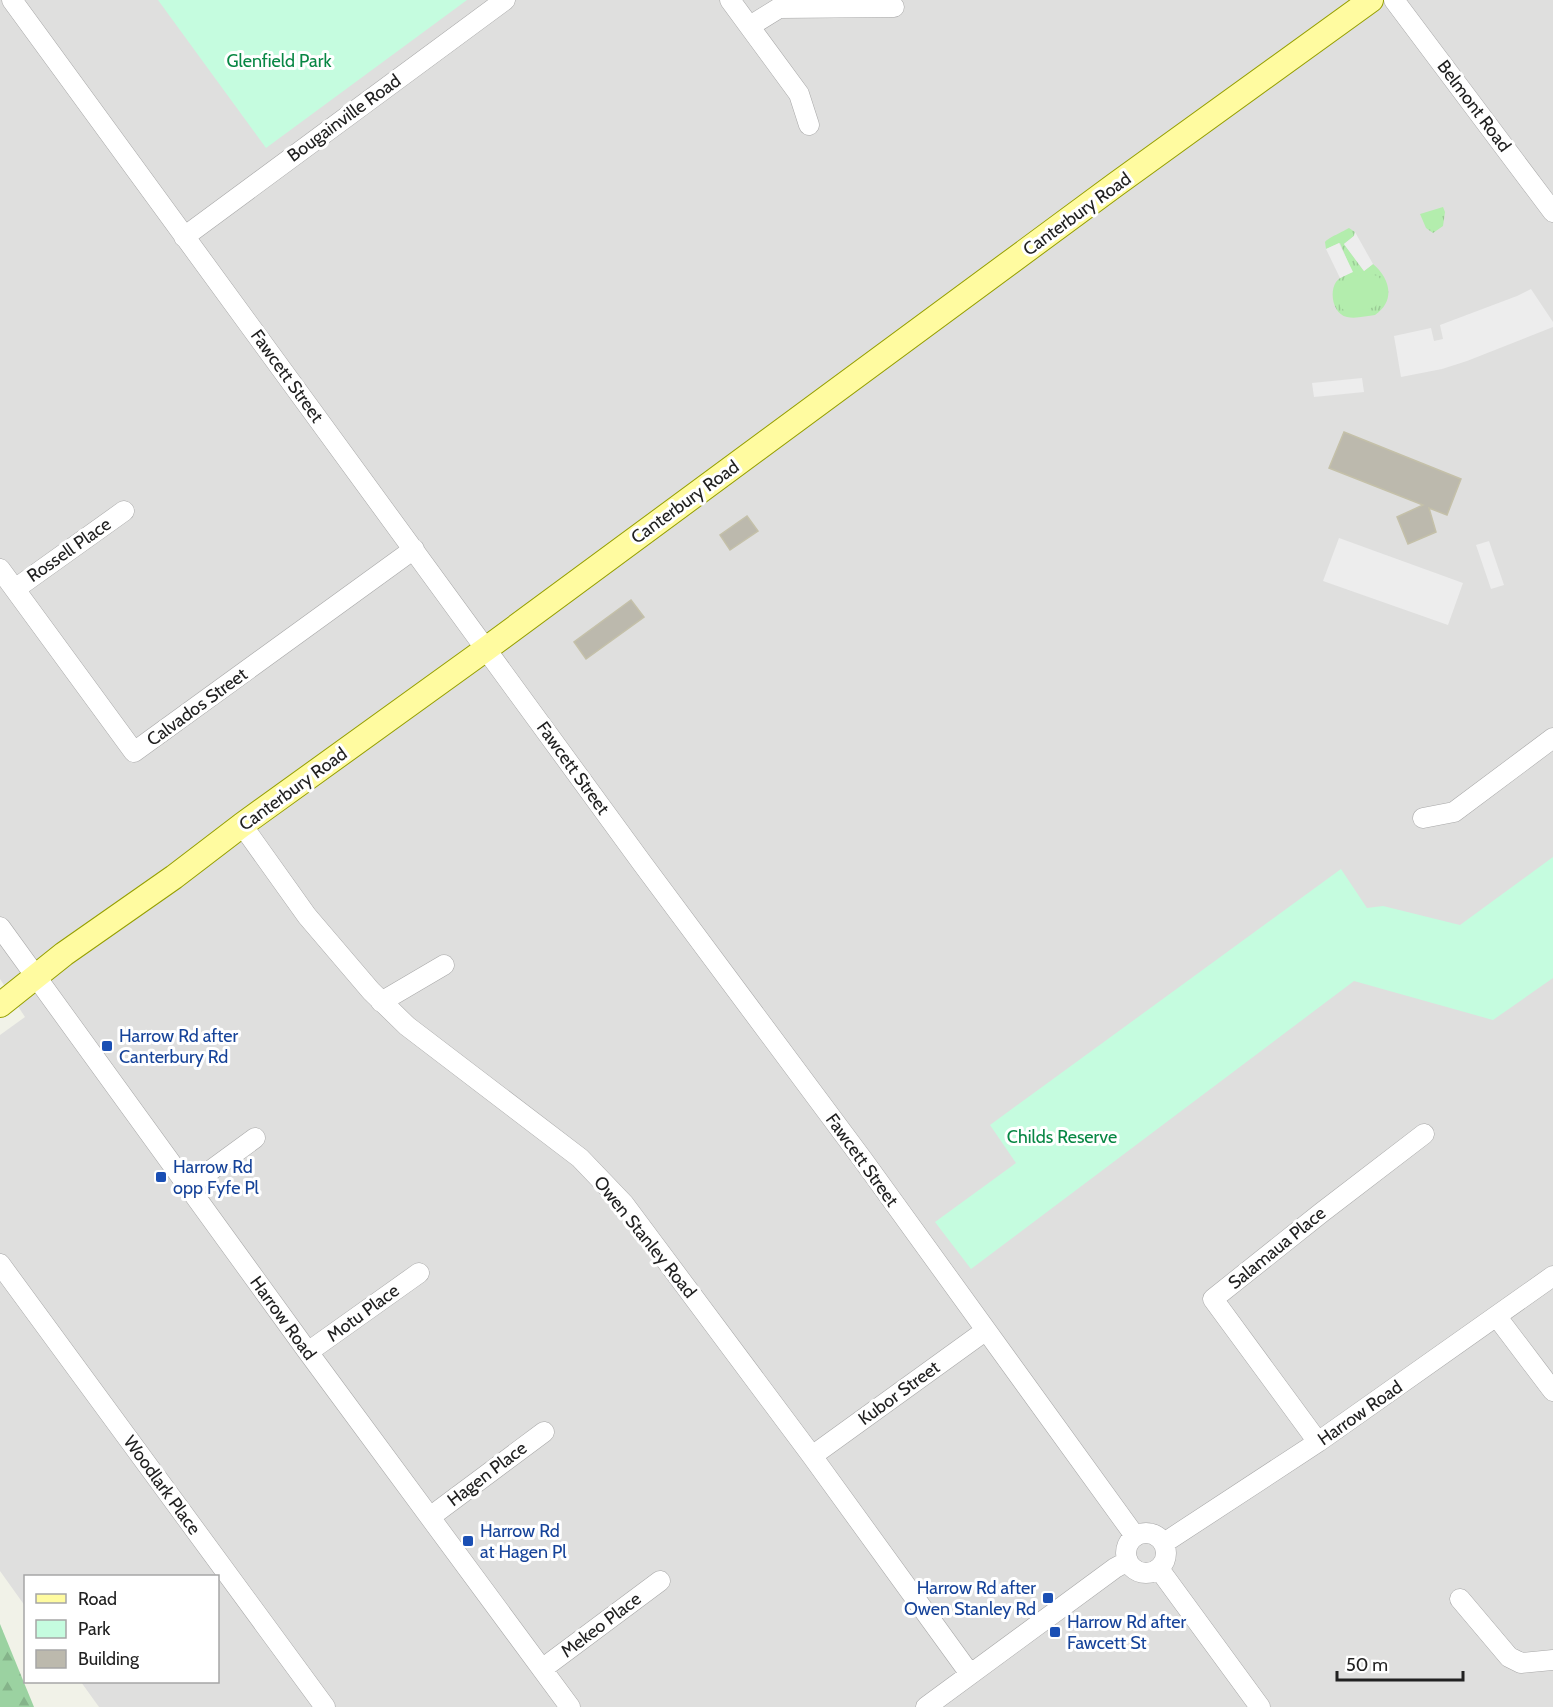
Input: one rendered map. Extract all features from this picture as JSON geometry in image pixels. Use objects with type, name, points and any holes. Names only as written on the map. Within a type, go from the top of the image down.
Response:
[{"type":"main road","name":"Canterbury Road","points":[[0,1005],[64,954],[174,877],[1371,0]]},
{"type":"street","name":"Fawcett Street","points":[[12,0],[1135,1536]]},
{"type":"street","name":"Bougainville Road","points":[[184,237],[505,0]]},
{"type":"street","points":[[730,0],[799,94],[809,125]]},
{"type":"street","name":"Belmont Road","points":[[1394,0],[1553,212]]},
{"type":"street","points":[[750,26],[779,8],[894,7]]},
{"type":"street","name":"Rossell Place","points":[[15,589],[124,511]]},
{"type":"street","name":"Calvados Street","points":[[0,569],[134,752],[414,549]]},
{"type":"street","points":[[1423,818],[1454,812],[1553,738]]},
{"type":"street","name":"Owen Stanley Road","points":[[242,825],[307,916],[381,1002],[407,1026],[580,1158],[624,1204],[812,1456],[970,1674]]},
{"type":"street","name":"Harrow Road","points":[[0,927],[308,1352],[570,1707]]},
{"type":"street","points":[[381,1002],[444,965]]},
{"type":"street","name":"Salamaua Place","points":[[1318,1443],[1213,1299],[1424,1134]]},
{"type":"street","points":[[188,1187],[255,1138]]},
{"type":"street","name":"Woodlark Place","points":[[0,1264],[325,1707]]},
{"type":"street","name":"Motu Place","points":[[308,1352],[418,1273]]},
{"type":"street","name":"Harrow Road","points":[[1164,1543],[1318,1443],[1553,1276]]},
{"type":"street","points":[[1497,1317],[1553,1391]]},
{"type":"street","name":"Kubor Street","points":[[812,1456],[985,1331]]},
{"type":"street","name":"Hagen Place","points":[[429,1516],[544,1432]]},
{"type":"street","points":[[1149,1533],[1164,1543],[1166,1560],[1159,1569],[1150,1573],[1139,1572],[1128,1561],[1128,1545],[1135,1536],[1149,1533]]},
{"type":"street","points":[[926,1707],[1128,1561]]},
{"type":"street","points":[[1159,1569],[1260,1707]]},
{"type":"street","name":"Mekeo Place","points":[[542,1669],[660,1581]]},
{"type":"street","points":[[1460,1599],[1509,1657],[1521,1663],[1553,1660]]},
{"type":"shaded area","points":[[0,0],[1553,0],[1553,1707],[99,1707],[82,1683],[219,1683],[219,1575],[24,1575],[24,1605],[0,1571],[0,1035],[25,1017],[0,979]]},
{"type":"shaded area","points":[[1355,232],[1373,264],[1364,271],[1344,244],[1354,236]]},
{"type":"shaded area","points":[[1339,243],[1353,272],[1340,278],[1326,249]]},
{"type":"shaded area","points":[[1531,289],[1553,322],[1553,327],[1467,361],[1442,369],[1401,377],[1394,336],[1431,328],[1434,341],[1443,339],[1440,325]]},
{"type":"shaded area","points":[[1362,378],[1364,392],[1314,397],[1312,383]]},
{"type":"shaded area","points":[[1339,538],[1463,583],[1448,625],[1323,581]]},
{"type":"shaded area","points":[[1489,541],[1504,585],[1491,589],[1476,545]]},
{"type":"green space","name":"Glenfield Park","points":[[158,0],[467,0],[266,148]]},
{"type":"green space","points":[[1443,207],[1445,212],[1443,226],[1433,233],[1426,228],[1420,214]]},
{"type":"green space","points":[[1349,228],[1355,232],[1354,236],[1344,244],[1364,271],[1373,264],[1387,283],[1386,303],[1375,315],[1347,317],[1338,312],[1334,302],[1333,291],[1336,282],[1352,272],[1340,243],[1326,249],[1325,242]]},
{"type":"green space","points":[[1364,273],[1378,276],[1384,284],[1384,294],[1375,307],[1348,313],[1340,307],[1338,292],[1341,283]]},
{"type":"green space","name":"Childs Reserve","points":[[1553,857],[1553,978],[1493,1020],[1354,981],[971,1269],[935,1222],[1016,1163],[990,1125],[1341,869],[1367,908],[1383,906],[1460,925]]},
{"type":"green space","points":[[0,1624],[34,1707],[0,1707]]},
{"type":"building","points":[[1344,432],[1461,479],[1447,515],[1429,508],[1436,532],[1408,544],[1397,517],[1423,505],[1329,468]]},
{"type":"building","points":[[747,516],[758,531],[730,550],[720,535]]},
{"type":"building","points":[[631,600],[644,617],[586,659],[574,642]]},
{"type":"place","name":"Harrow Rd after Canterbury Rd","points":[[107,1046]]},
{"type":"place","name":"Harrow Rd opp Fyfe Pl","points":[[161,1177]]},
{"type":"place","name":"Harrow Rd at Hagen Pl","points":[[468,1541]]},
{"type":"place","name":"Harrow Rd after Owen Stanley Rd","points":[[1048,1598]]},
{"type":"place","name":"Harrow Rd after Fawcett St","points":[[1055,1632]]}]
